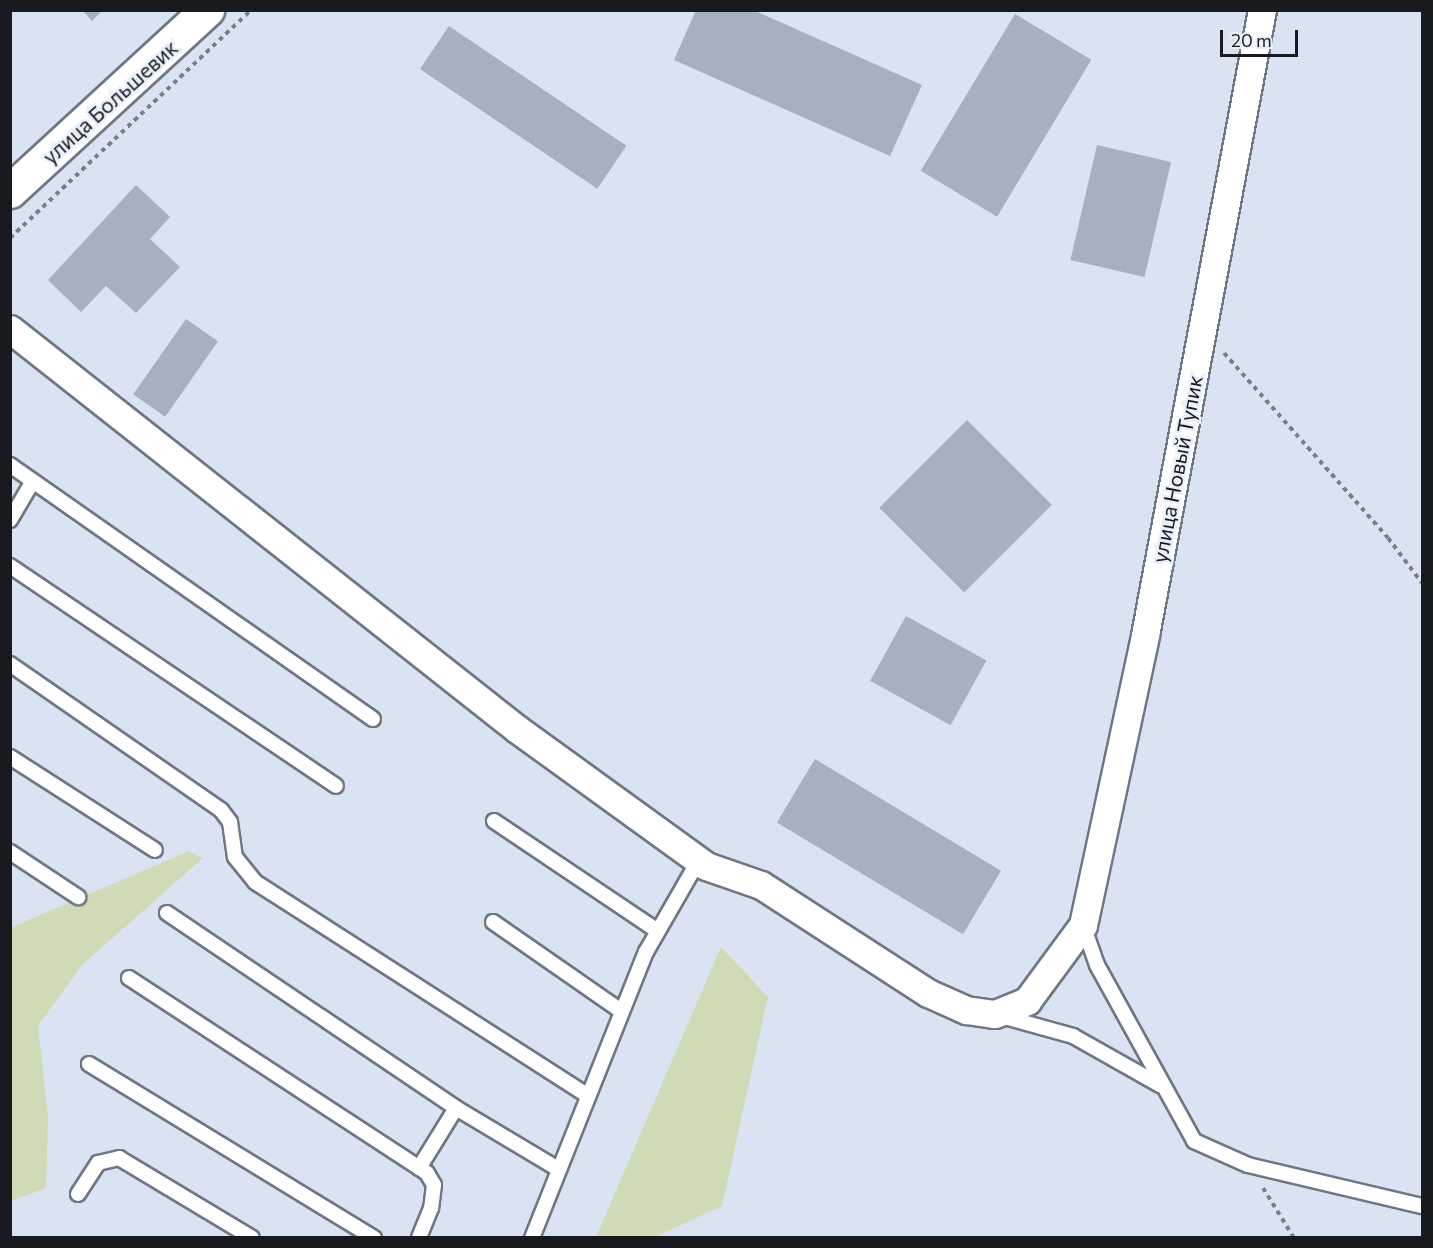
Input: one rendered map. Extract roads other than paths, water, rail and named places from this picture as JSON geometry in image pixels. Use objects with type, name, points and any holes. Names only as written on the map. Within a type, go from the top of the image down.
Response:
[{"type":"main road","name":"улица Большевик","points":[[10,191],[207,10]]},
{"type":"street","name":"улица Новый Тупик","points":[[1083,925],[1145,635],[1262,10]]},
{"type":"street","points":[[10,329],[517,729],[699,860],[760,885],[928,993],[966,1010],[995,1014],[1027,1001],[1083,925]]},
{"type":"lane","points":[[10,465],[373,719]]},
{"type":"lane","points":[[10,520],[33,481]]},
{"type":"lane","points":[[10,566],[336,786]]},
{"type":"lane","points":[[10,664],[221,810],[230,822],[235,857],[255,882],[587,1095]]},
{"type":"lane","points":[[10,757],[155,850]]},
{"type":"lane","points":[[494,821],[658,931]]},
{"type":"lane","points":[[10,852],[78,897]]},
{"type":"lane","points":[[532,1238],[621,1011],[658,931],[699,860]]},
{"type":"lane","points":[[167,914],[456,1108],[558,1169]]},
{"type":"lane","points":[[493,922],[621,1011]]},
{"type":"lane","points":[[1083,925],[1097,965],[1160,1085],[1194,1141],[1248,1165],[1422,1206]]},
{"type":"lane","points":[[129,978],[419,1168],[434,1185],[431,1208],[419,1238]]},
{"type":"lane","points":[[995,1014],[1074,1036],[1160,1085]]},
{"type":"lane","points":[[89,1064],[374,1238]]},
{"type":"lane","points":[[419,1168],[456,1108]]},
{"type":"lane","points":[[78,1194],[98,1163],[119,1158],[252,1238]]}]
